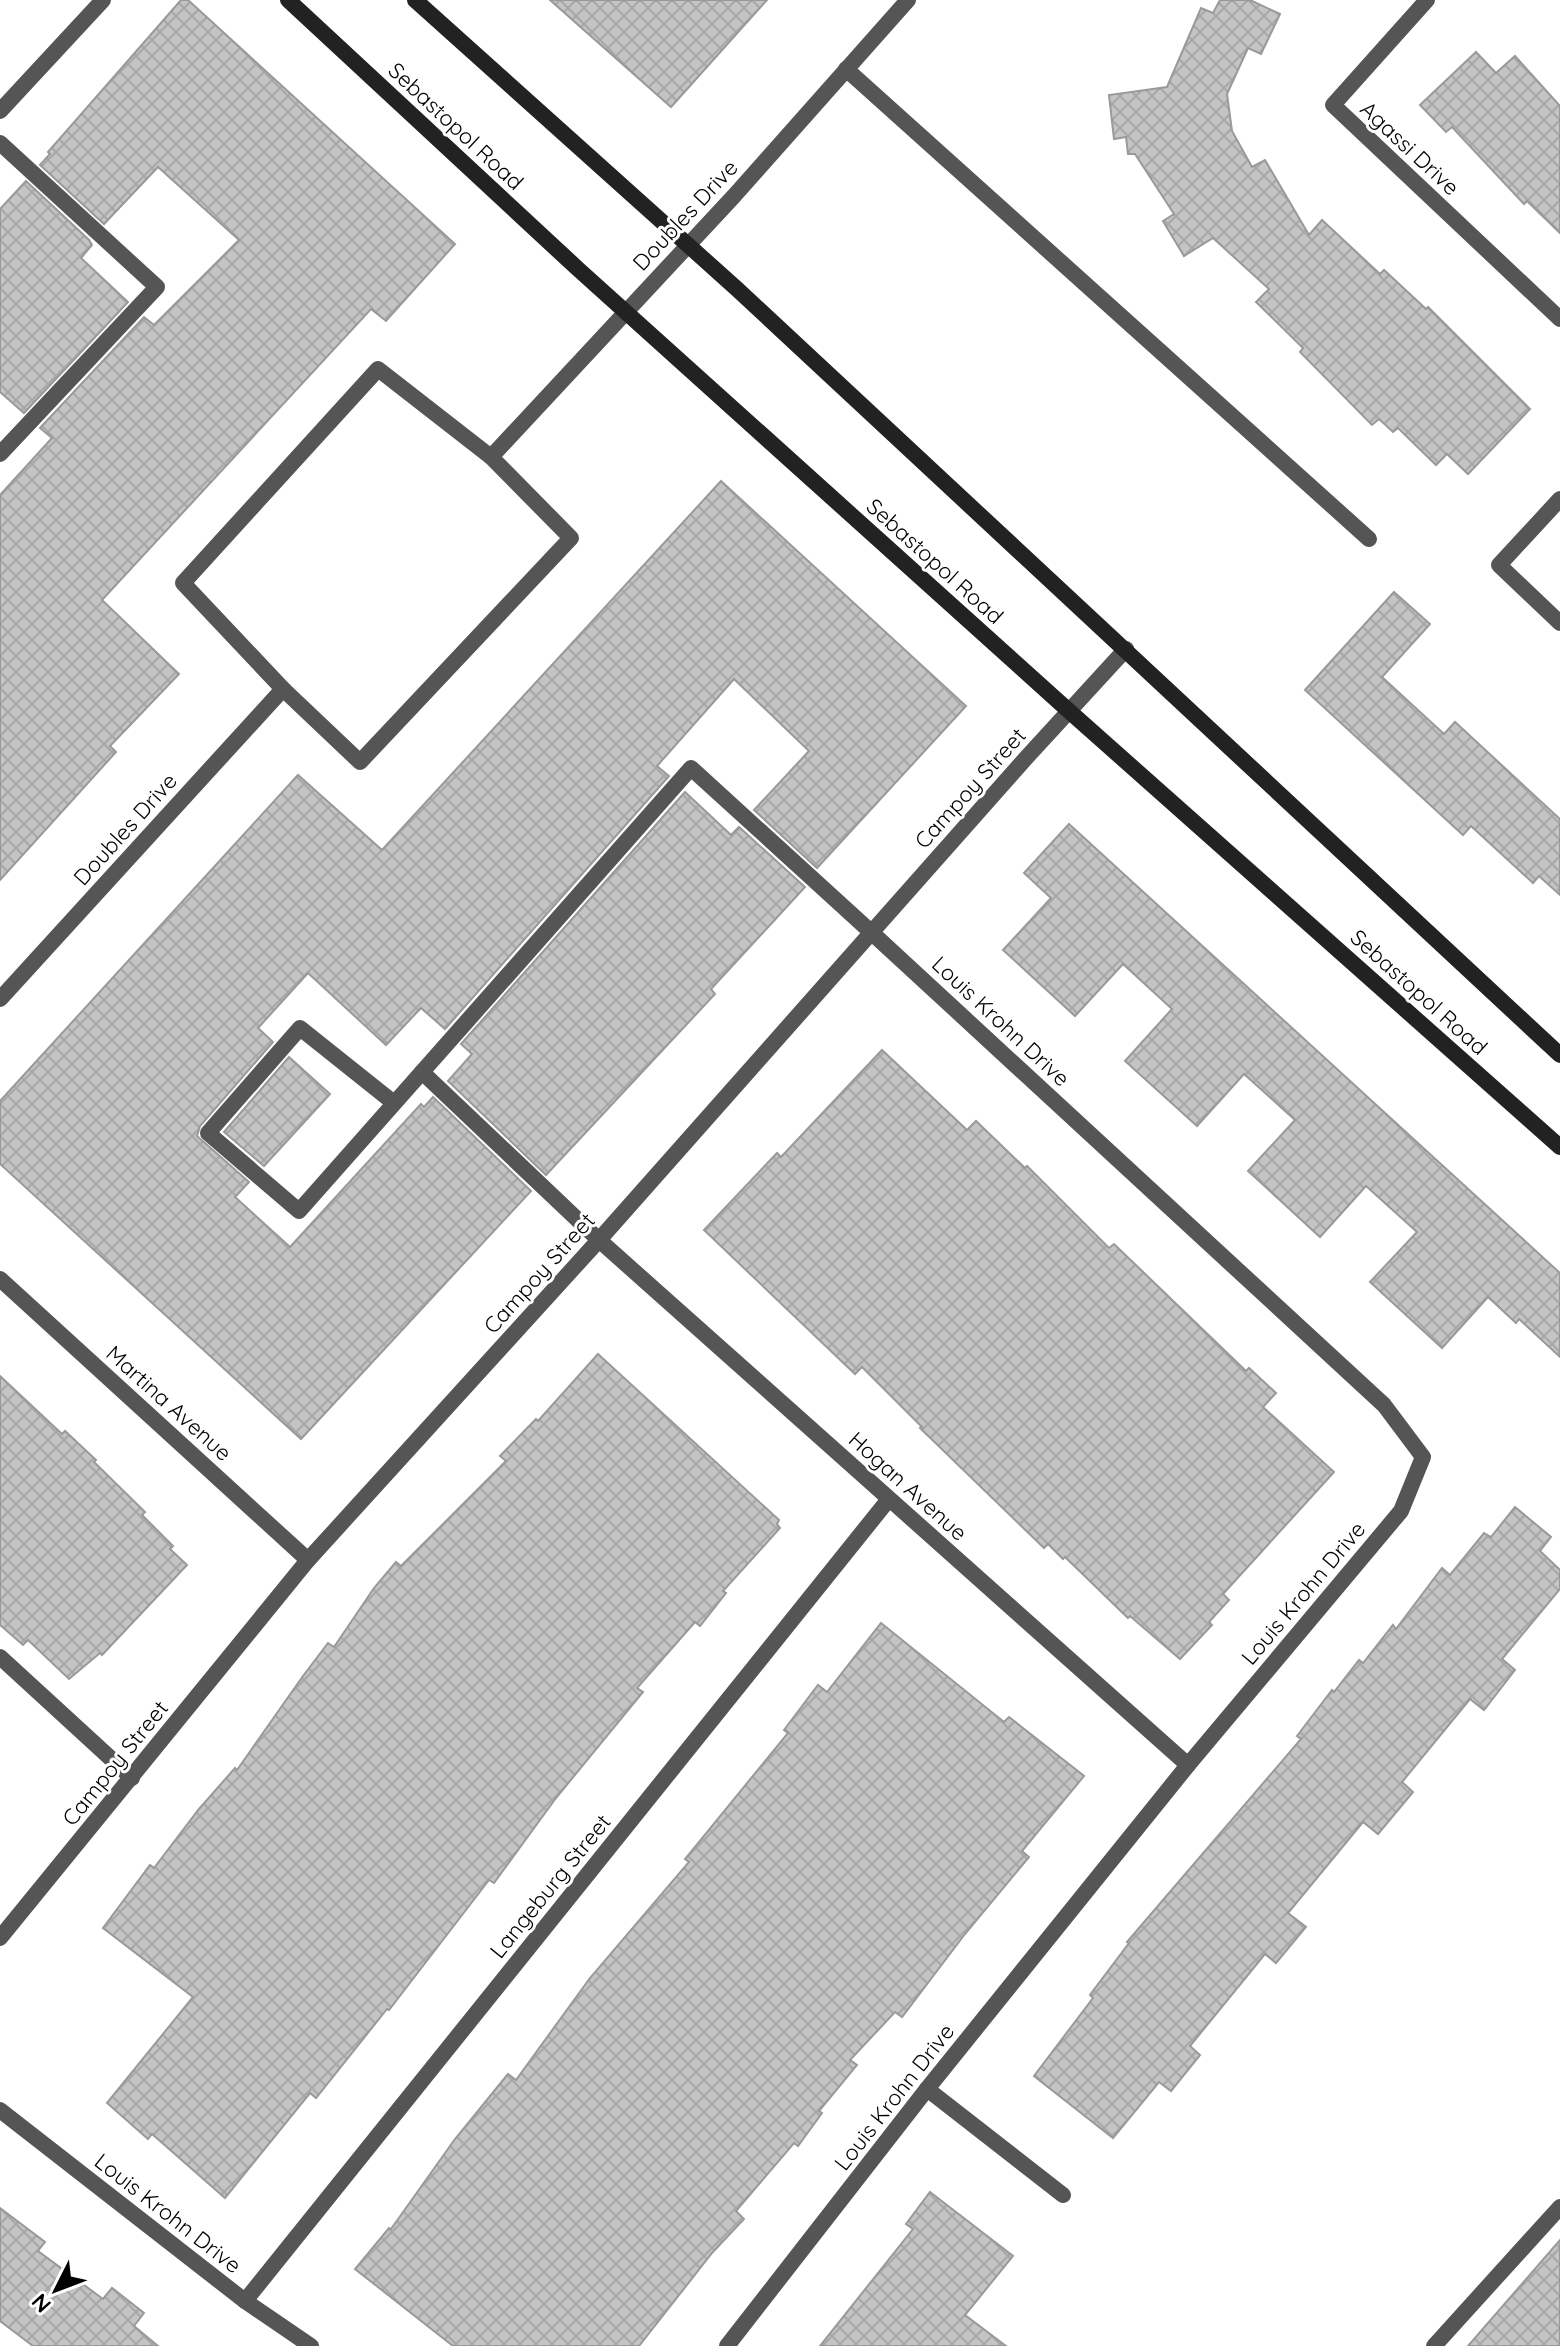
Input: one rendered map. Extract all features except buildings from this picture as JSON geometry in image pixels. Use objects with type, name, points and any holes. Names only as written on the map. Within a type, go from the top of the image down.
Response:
[{"type":"main road","name":"Sebastopol Road","points":[[288,0],[626,312],[1560,1147]]},
{"type":"main road","points":[[415,0],[1126,649],[1560,1055]]},
{"type":"street","points":[[0,111],[103,0]]},
{"type":"street","name":"Doubles Drive","points":[[491,457],[688,246],[908,0]]},
{"type":"street","name":"Agassi Drive","points":[[1427,0],[1333,105],[1560,319]]},
{"type":"street","points":[[846,69],[1369,539]]},
{"type":"street","points":[[0,143],[157,287],[0,454]]},
{"type":"street","points":[[378,369],[491,457],[571,538],[360,762],[283,689],[183,583],[378,369]]},
{"type":"street","points":[[1560,499],[1499,565],[1560,623]]},
{"type":"street","name":"Campoy Street","points":[[0,1938],[308,1560],[599,1240],[1126,649]]},
{"type":"street","name":"Doubles Drive","points":[[0,999],[283,689]]},
{"type":"street","points":[[394,1103],[300,1028],[208,1133],[299,1211],[691,768],[871,932]]},
{"type":"street","name":"Louis Krohn Drive","points":[[727,2346],[927,2089],[1188,1765],[1401,1511],[1423,1457],[1384,1405],[871,932]]},
{"type":"street","name":"Hogan Avenue","points":[[422,1072],[599,1240],[1188,1765]]},
{"type":"street","name":"Martina Avenue","points":[[0,1279],[308,1560]]},
{"type":"street","name":"Langeburg Street","points":[[245,2301],[889,1499]]},
{"type":"street","points":[[0,1657],[132,1778]]},
{"type":"street","points":[[927,2089],[1063,2195]]},
{"type":"street","name":"Louis Krohn Drive","points":[[0,2110],[245,2301],[311,2346]]},
{"type":"street","points":[[1434,2346],[1560,2207]]}]
